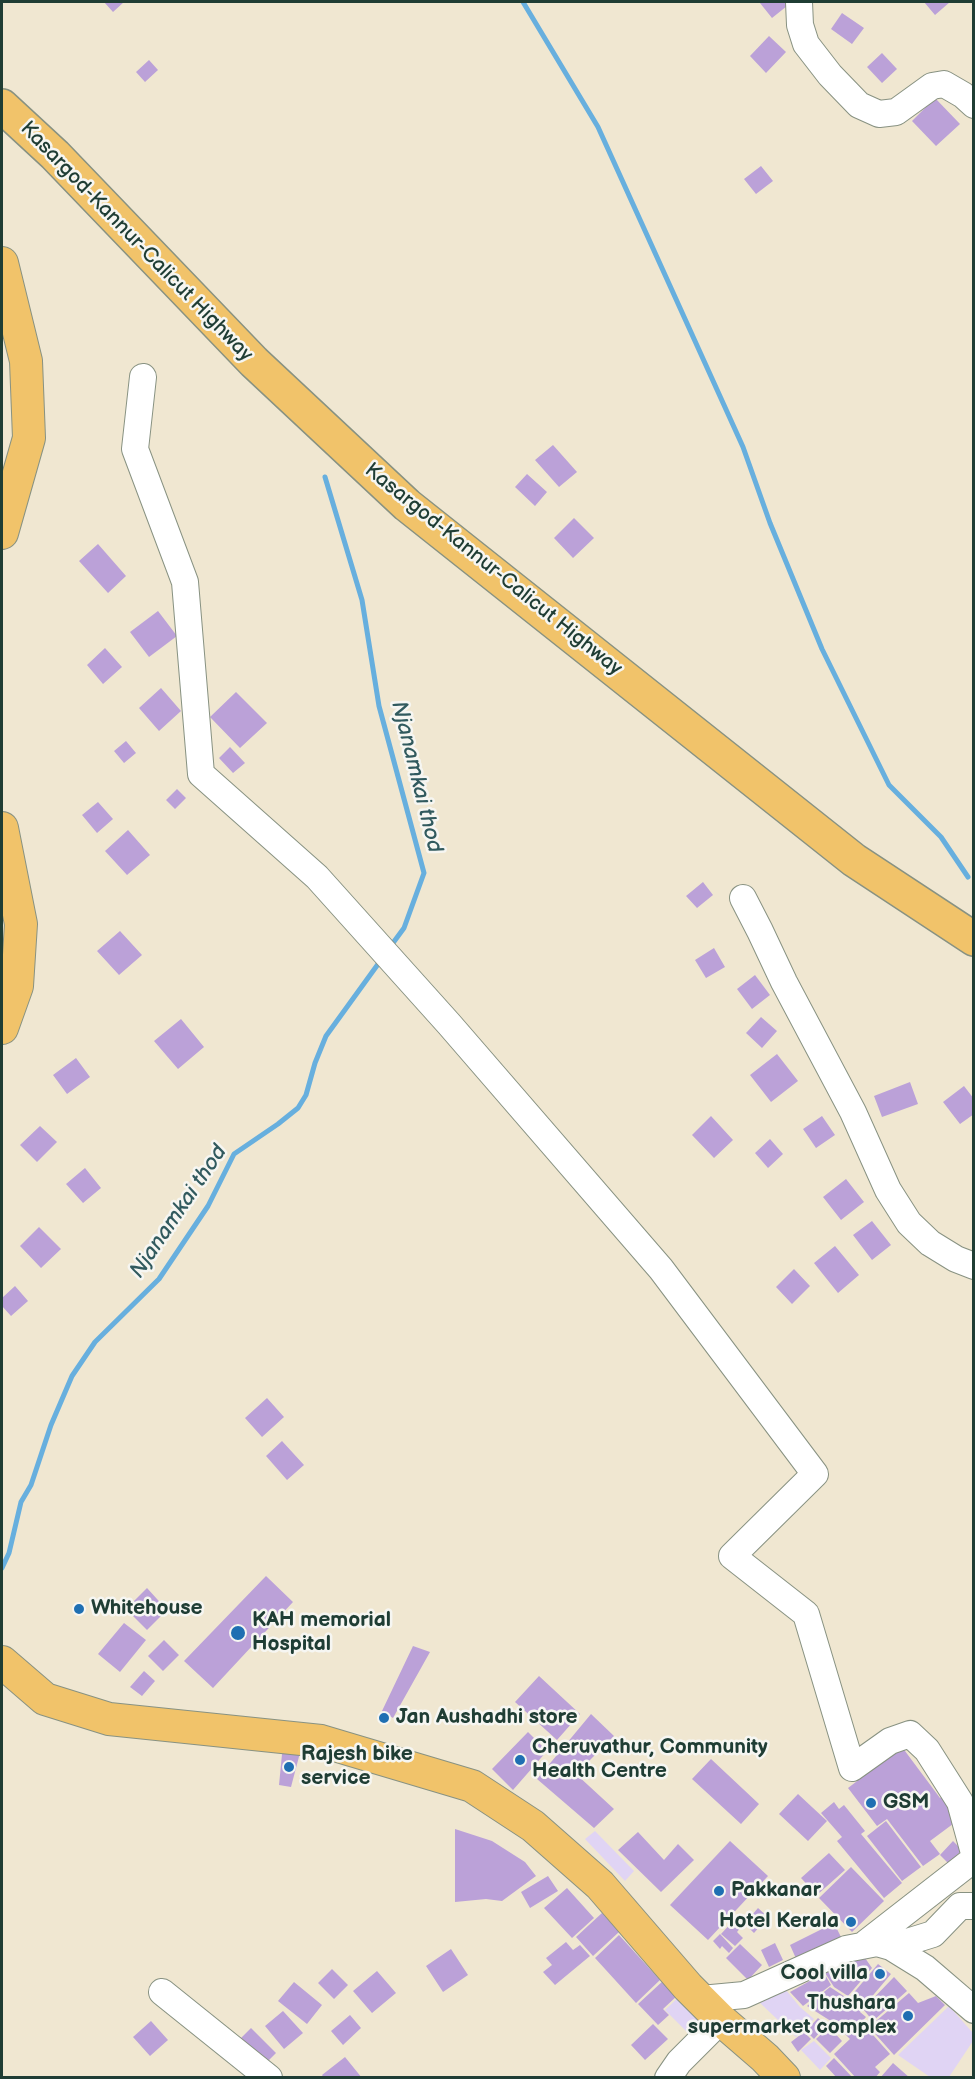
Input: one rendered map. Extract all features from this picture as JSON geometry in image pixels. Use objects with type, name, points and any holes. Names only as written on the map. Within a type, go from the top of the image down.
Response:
[{"type":"highway","name":"Kasargod-Kannur-Calicut Highway","points":[[2,106],[55,155],[254,362],[407,504],[854,860],[974,939]]},
{"type":"main road","points":[[2,263],[26,361],[29,438],[2,533]]},
{"type":"main road","points":[[2,828],[21,924],[17,986],[2,1028]]},
{"type":"main road","points":[[2,1662],[45,1699],[109,1719],[321,1741],[472,1786],[533,1826],[600,1885],[711,2010],[784,2078]]},
{"type":"street","points":[[799,2],[800,25],[806,44],[830,75],[859,105],[879,114],[896,112],[932,86],[944,84],[963,95],[974,105]]},
{"type":"street","points":[[143,377],[135,449],[185,582],[201,774],[317,878],[449,1024],[661,1269],[815,1474],[732,1556],[806,1614],[852,1768],[891,1741],[910,1734],[927,1750],[960,1802],[974,1853]]},
{"type":"street","points":[[742,898],[853,1112],[888,1190],[909,1223],[930,1243],[956,1259],[974,1266]]},
{"type":"street","points":[[866,1944],[974,1859]]},
{"type":"street","points":[[891,1947],[933,1934],[960,1906],[974,1906]]},
{"type":"street","points":[[668,2078],[711,2010],[846,1949],[866,1944],[877,1943],[891,1947],[925,1968],[974,2010]]},
{"type":"street","points":[[162,1992],[269,2078]]},
{"type":"shaded area","points":[[595,1831],[634,1871],[625,1881],[585,1839]]},
{"type":"shaded area","points":[[786,1990],[814,2019],[796,2037],[759,2002]]},
{"type":"shaded area","points":[[683,1993],[713,2024],[696,2041],[665,2010]]},
{"type":"shaded area","points":[[949,2006],[973,2033],[973,2041],[949,2077],[930,2077],[898,2055]]},
{"type":"shaded area","points":[[814,2041],[831,2058],[820,2070],[801,2050]]},
{"type":"building","points":[[104,2],[124,2],[113,12]]},
{"type":"building","points":[[761,2],[792,2],[772,18]]},
{"type":"building","points":[[924,2],[950,2],[935,15]]},
{"type":"building","points":[[842,13],[864,28],[852,44],[831,29]]},
{"type":"building","points":[[769,36],[786,52],[766,73],[750,56]]},
{"type":"building","points":[[882,53],[897,69],[882,83],[867,67]]},
{"type":"building","points":[[149,60],[158,70],[145,82],[136,72]]},
{"type":"building","points":[[935,98],[960,124],[936,146],[912,121]]},
{"type":"building","points":[[761,166],[773,181],[756,194],[744,179]]},
{"type":"building","points":[[553,445],[577,472],[559,487],[535,460]]},
{"type":"building","points":[[527,474],[547,492],[535,506],[515,487]]},
{"type":"building","points":[[574,518],[594,538],[573,558],[554,538]]},
{"type":"building","points":[[98,544],[126,576],[108,593],[79,561]]},
{"type":"building","points":[[158,611],[177,636],[149,657],[130,632]]},
{"type":"building","points":[[105,648],[122,667],[103,684],[87,665]]},
{"type":"building","points":[[161,688],[181,711],[159,731],[139,708]]},
{"type":"building","points":[[236,692],[267,723],[240,748],[210,717]]},
{"type":"building","points":[[126,741],[136,753],[124,763],[114,751]]},
{"type":"building","points":[[230,747],[245,763],[233,773],[219,758]]},
{"type":"building","points":[[177,789],[186,798],[175,809],[166,800]]},
{"type":"building","points":[[98,802],[113,819],[97,833],[82,815]]},
{"type":"building","points":[[128,830],[150,855],[127,875],[105,851]]},
{"type":"building","points":[[703,882],[713,895],[697,908],[686,896]]},
{"type":"building","points":[[120,931],[142,955],[119,975],[97,951]]},
{"type":"building","points":[[714,948],[725,967],[706,978],[695,960]]},
{"type":"building","points":[[755,975],[770,995],[752,1009],[737,989]]},
{"type":"building","points":[[761,1017],[777,1031],[762,1048],[746,1033]]},
{"type":"building","points":[[181,1019],[204,1047],[178,1069],[154,1041]]},
{"type":"building","points":[[777,1054],[798,1081],[771,1102],[750,1075]]},
{"type":"building","points":[[76,1058],[90,1077],[67,1094],[53,1075]]},
{"type":"building","points":[[910,1082],[918,1104],[882,1117],[874,1096]]},
{"type":"building","points":[[964,1086],[974,1099],[974,1114],[960,1124],[943,1102]]},
{"type":"building","points":[[711,1116],[733,1140],[714,1158],[692,1135]]},
{"type":"building","points":[[822,1116],[835,1135],[816,1148],[803,1129]]},
{"type":"building","points":[[40,1126],[57,1142],[37,1162],[20,1145]]},
{"type":"building","points":[[770,1139],[783,1154],[768,1168],[755,1153]]},
{"type":"building","points":[[85,1168],[101,1188],[83,1203],[66,1184]]},
{"type":"building","points":[[846,1179],[864,1202],[841,1220],[823,1197]]},
{"type":"building","points":[[872,1221],[891,1245],[872,1260],[853,1235]]},
{"type":"building","points":[[39,1227],[61,1249],[41,1268],[20,1246]]},
{"type":"building","points":[[835,1246],[859,1275],[838,1293],[814,1263]]},
{"type":"building","points":[[794,1269],[810,1286],[792,1304],[776,1287]]},
{"type":"building","points":[[15,1286],[28,1301],[11,1316],[2,1306],[2,1298]]},
{"type":"building","points":[[267,1398],[284,1417],[262,1437],[245,1418]]},
{"type":"building","points":[[282,1441],[304,1465],[287,1480],[266,1456]]},
{"type":"building","name":"KAH memorial Hospital","points":[[266,1576],[293,1602],[213,1688],[184,1661]]},
{"type":"building","points":[[147,1588],[167,1610],[147,1630],[126,1609]]},
{"type":"building","points":[[124,1623],[146,1640],[120,1672],[98,1654]]},
{"type":"building","points":[[164,1640],[179,1655],[163,1671],[148,1656]]},
{"type":"building","points":[[413,1646],[430,1652],[393,1718],[382,1711]]},
{"type":"building","points":[[144,1671],[155,1681],[142,1696],[130,1687]]},
{"type":"building","points":[[539,1676],[580,1714],[557,1740],[515,1702]]},
{"type":"building","points":[[591,1714],[614,1736],[576,1774],[614,1809],[594,1828],[537,1779]]},
{"type":"building","name":"Cheruvathur, Community Health Centre","points":[[528,1732],[547,1751],[513,1790],[492,1769]]},
{"type":"building","name":"Rajesh bike service","points":[[283,1744],[301,1749],[291,1787],[279,1785]]},
{"type":"building","points":[[902,1747],[940,1798],[944,1795],[961,1818],[930,1841],[940,1854],[923,1866],[887,1819],[877,1826],[848,1788]]},
{"type":"building","points":[[711,1759],[759,1804],[741,1824],[692,1779]]},
{"type":"building","points":[[798,1794],[827,1821],[808,1841],[779,1814]]},
{"type":"building","points":[[834,1802],[839,1809],[844,1805],[865,1831],[861,1834],[902,1883],[884,1898],[837,1841],[842,1837],[821,1813]]},
{"type":"building","points":[[886,1821],[921,1867],[902,1881],[867,1836]]},
{"type":"building","points":[[455,1829],[492,1841],[525,1862],[536,1876],[502,1901],[486,1899],[455,1902]]},
{"type":"building","points":[[638,1832],[664,1860],[678,1844],[694,1860],[661,1892],[618,1850]]},
{"type":"building","name":"Pakkanar","points":[[730,1841],[768,1876],[708,1940],[670,1905]]},
{"type":"building","points":[[953,1841],[962,1850],[949,1864],[940,1855]]},
{"type":"building","points":[[829,1853],[845,1870],[817,1895],[801,1878]]},
{"type":"building","points":[[851,1867],[884,1901],[852,1932],[819,1898]]},
{"type":"building","points":[[548,1876],[558,1891],[530,1908],[521,1892]]},
{"type":"building","points":[[567,1888],[594,1918],[572,1938],[544,1908]]},
{"type":"building","points":[[758,1908],[769,1918],[763,1924],[752,1915]]},
{"type":"building","points":[[602,1913],[619,1932],[593,1956],[576,1937]]},
{"type":"building","points":[[749,1913],[761,1925],[754,1933],[742,1921]]},
{"type":"building","points":[[734,1920],[741,1927],[737,1932],[743,1938],[735,1946],[721,1934]]},
{"type":"building","points":[[834,1923],[843,1941],[798,1963],[790,1945]]},
{"type":"building","points":[[720,1934],[733,1948],[729,1953],[722,1946],[720,1949],[713,1941]]},
{"type":"building","points":[[619,1935],[660,1980],[636,2003],[595,1958]]},
{"type":"building","points":[[566,1942],[573,1950],[580,1945],[590,1956],[555,1985],[543,1972],[552,1965],[546,1958]]},
{"type":"building","points":[[775,1943],[783,1960],[769,1967],[761,1950]]},
{"type":"building","points":[[740,1944],[762,1965],[748,1980],[726,1958]]},
{"type":"building","points":[[451,1949],[468,1975],[443,1992],[426,1966]]},
{"type":"building","points":[[863,1955],[872,1968],[848,1996],[834,1987],[825,1973]]},
{"type":"building","points":[[878,1964],[891,1974],[864,2006],[851,1996]]},
{"type":"building","points":[[332,1969],[348,1985],[334,1999],[318,1983]]},
{"type":"building","points":[[377,1971],[396,1993],[372,2013],[353,1991]]},
{"type":"building","points":[[824,1973],[831,1985],[803,2006],[790,1992]]},
{"type":"building","points":[[894,1977],[907,1991],[873,2021],[863,2009]]},
{"type":"building","points":[[664,1980],[678,1995],[663,2009],[669,2015],[658,2025],[638,2004]]},
{"type":"building","points":[[294,1982],[322,2005],[307,2024],[278,2001]]},
{"type":"building","points":[[830,1987],[862,2008],[860,2012],[866,2017],[859,2025],[853,2021],[845,2030],[807,2006]]},
{"type":"building","name":"Thushara supermarket complex","points":[[909,1993],[918,2003],[936,1996],[945,2005],[894,2055],[869,2027]]},
{"type":"building","points":[[283,2011],[303,2033],[284,2049],[265,2026]]},
{"type":"building","points":[[350,2015],[361,2028],[343,2045],[331,2031]]},
{"type":"building","points":[[818,2018],[826,2025],[814,2039],[806,2031]]},
{"type":"building","points":[[151,2021],[168,2040],[150,2056],[133,2037]]},
{"type":"building","points":[[653,2024],[668,2039],[645,2060],[631,2045]]},
{"type":"building","points":[[855,2025],[860,2030],[865,2026],[890,2054],[875,2067],[880,2072],[875,2078],[856,2078],[834,2054],[850,2039],[845,2034]]},
{"type":"building","points":[[829,2027],[842,2041],[830,2053],[816,2039]]},
{"type":"building","points":[[251,2028],[276,2053],[263,2066],[238,2041]]},
{"type":"building","points":[[804,2032],[811,2039],[798,2052],[791,2042]]},
{"type":"building","points":[[345,2057],[362,2078],[324,2078],[322,2075]]},
{"type":"building","points":[[834,2058],[853,2078],[837,2078],[826,2066]]},
{"type":"building","points":[[893,2063],[910,2078],[880,2078]]},
{"type":"waterway","points":[[523,2],[598,127],[743,447],[770,523],[822,649],[889,785],[941,837],[968,877]]},
{"type":"waterway","name":"Njanamkai thod","points":[[325,477],[362,600],[379,706],[424,873],[404,928],[390,947]]},
{"type":"waterway","name":"Njanamkai thod","points":[[2,1568],[9,1553],[21,1502],[31,1485],[51,1425],[72,1376],[95,1342],[159,1279],[208,1206],[234,1154],[298,1108],[306,1095],[326,1036],[381,960]]},
{"type":"place","name":"Whitehouse","points":[[79,1609]]},
{"type":"place","name":"KAH memorial Hospital","points":[[238,1633]]},
{"type":"place","name":"Jan Aushadhi store","points":[[384,1718]]},
{"type":"place","name":"Cheruvathur, Community Health Centre","points":[[520,1760]]},
{"type":"place","name":"Rajesh bike service","points":[[289,1767]]},
{"type":"place","name":"GSM","points":[[871,1803]]},
{"type":"place","name":"Pakkanar","points":[[719,1891]]},
{"type":"place","name":"Hotel Kerala","points":[[851,1922]]},
{"type":"place","name":"Cool villa","points":[[880,1974]]},
{"type":"place","name":"Thushara supermarket complex","points":[[908,2016]]}]
